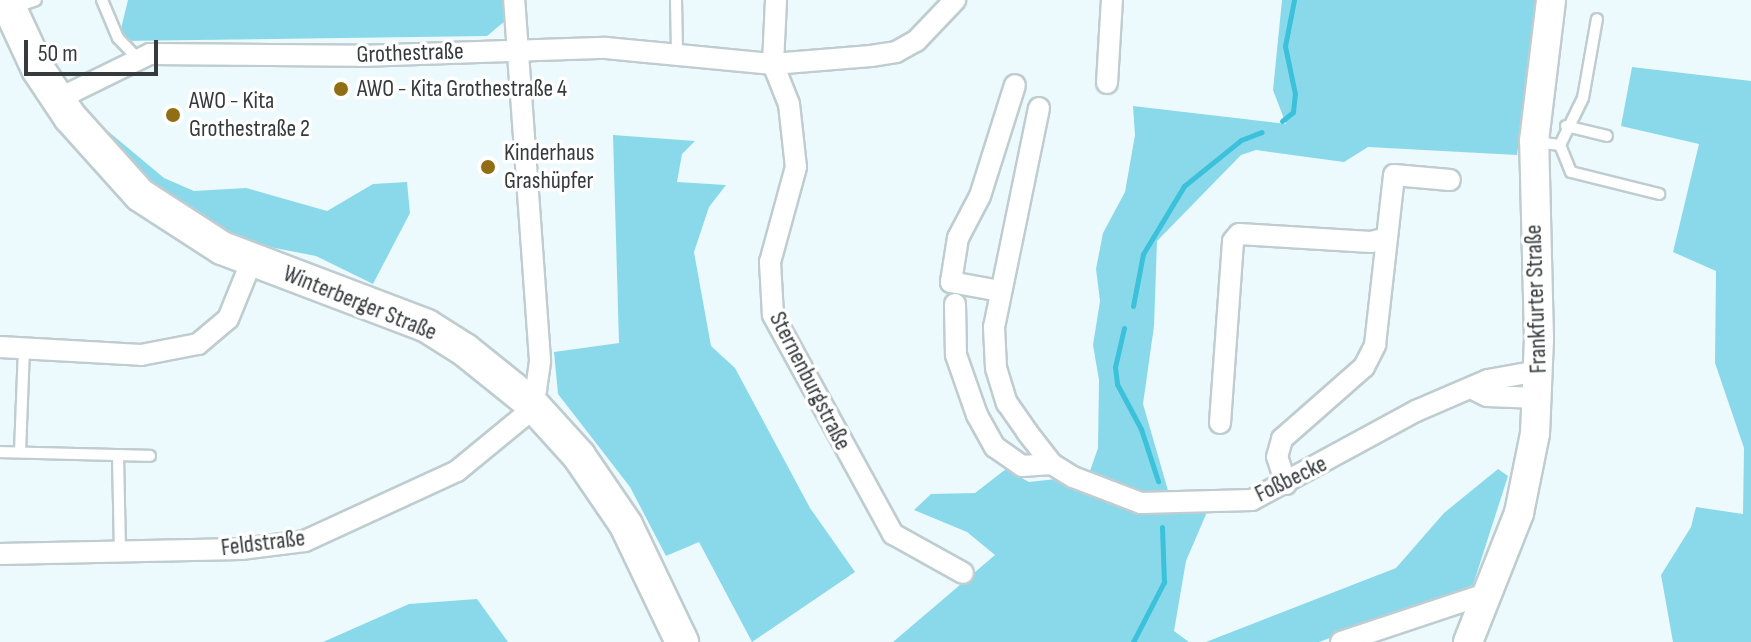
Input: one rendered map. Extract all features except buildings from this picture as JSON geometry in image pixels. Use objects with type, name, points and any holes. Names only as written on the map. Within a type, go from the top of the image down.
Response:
[{"type":"main road","name":"Frankfurter Straße","points":[[1468,642],[1491,592],[1519,513],[1539,385],[1551,0]]},
{"type":"main road","name":"Winterberger Straße","points":[[17,3],[58,99],[101,156],[140,195],[189,230],[252,260],[427,326],[465,350],[531,403],[579,456],[626,525],[682,642]]},
{"type":"street","points":[[514,0],[540,360],[531,403]]},
{"type":"street","name":"Sternenburgstraße","points":[[776,0],[773,64],[789,104],[796,167],[770,262],[773,315],[893,534],[963,573]]},
{"type":"street","name":"Grothestraße","points":[[58,99],[150,54],[519,50],[677,53],[773,64],[828,61],[896,52],[925,33],[955,0]]},
{"type":"street","points":[[1107,83],[1112,0]]},
{"type":"street","points":[[1000,291],[951,282],[958,238],[980,196],[1015,85]]},
{"type":"street","name":"Foßbecke","points":[[1039,108],[994,327],[996,368],[1007,403],[1052,464]]},
{"type":"street","points":[[1286,484],[1277,457],[1282,439],[1364,367],[1375,345],[1394,175],[1450,180]]},
{"type":"street","points":[[1220,423],[1233,241],[1239,234],[1371,242],[1387,238]]},
{"type":"street","points":[[0,347],[141,355],[198,344],[228,319],[252,260]]},
{"type":"street","name":"Foßbecke","points":[[955,304],[956,355],[977,415],[995,447],[1022,466],[1052,464],[1141,503],[1236,503],[1286,484],[1416,411],[1475,390],[1501,376],[1539,385]]},
{"type":"street","name":"Feldstraße","points":[[0,554],[120,552],[305,541],[457,471],[513,427],[531,403]]},
{"type":"street","points":[[1341,642],[1491,592]]},
{"type":"lane","points":[[102,0],[118,38],[138,59]]},
{"type":"lane","points":[[676,0],[677,53]]},
{"type":"lane","points":[[1597,19],[1583,98],[1566,126],[1547,143],[1571,172],[1659,194]]},
{"type":"lane","points":[[1566,126],[1607,136]]},
{"type":"lane","points":[[20,452],[24,348]]},
{"type":"lane","points":[[0,452],[150,456]]},
{"type":"lane","points":[[118,456],[120,552]]},
{"type":"shaded area","points":[[128,0],[503,0],[505,21],[487,36],[118,41]]},
{"type":"shaded area","points":[[1282,0],[1538,0],[1517,155],[1368,147],[1344,162],[1256,150],[1241,155],[1157,241],[1154,326],[1143,404],[1169,494],[1128,489],[1090,471],[1098,448],[1099,380],[1093,345],[1100,301],[1096,269],[1103,233],[1125,192],[1135,135],[1133,106],[1286,124],[1273,90]]},
{"type":"shaded area","points":[[1632,67],[1751,81],[1751,642],[1673,642],[1661,575],[1691,527],[1696,507],[1743,514],[1744,448],[1715,363],[1716,271],[1673,252],[1699,144],[1621,126]]},
{"type":"shaded area","points":[[91,117],[164,178],[194,191],[246,188],[327,211],[373,184],[407,182],[410,213],[373,284],[316,256],[244,242],[191,216],[112,149]]},
{"type":"shaded area","points":[[613,135],[695,141],[682,154],[677,182],[726,185],[709,207],[694,252],[711,346],[735,368],[810,508],[855,572],[752,642],[699,542],[666,556],[630,487],[558,394],[554,352],[619,343]]},
{"type":"shaded area","points":[[1006,469],[1029,482],[1056,479],[1141,513],[1207,512],[1186,561],[1174,631],[1189,642],[893,642],[995,555],[967,532],[914,510],[931,494],[975,493]]},
{"type":"shaded area","points":[[1498,469],[1508,476],[1473,585],[1319,642],[1206,642],[1396,568],[1444,513]]},
{"type":"shaded area","points":[[477,599],[508,642],[323,642],[409,604]]},
{"type":"waterway","points":[[1282,121],[1293,112],[1295,94],[1285,46],[1294,0]]},
{"type":"waterway","points":[[1133,306],[1143,254],[1184,186],[1241,140],[1262,132]]},
{"type":"waterway","points":[[1124,328],[1115,367],[1117,384],[1141,429],[1158,481]]},
{"type":"waterway","points":[[1133,642],[1164,582],[1162,527]]},
{"type":"place","name":"AWO - Kita Grothestraße 4","points":[[341,89]]},
{"type":"place","name":"AWO - Kita Grothestraße 2","points":[[173,115]]},
{"type":"place","name":"Kinderhaus Grashüpfer","points":[[488,167]]}]
